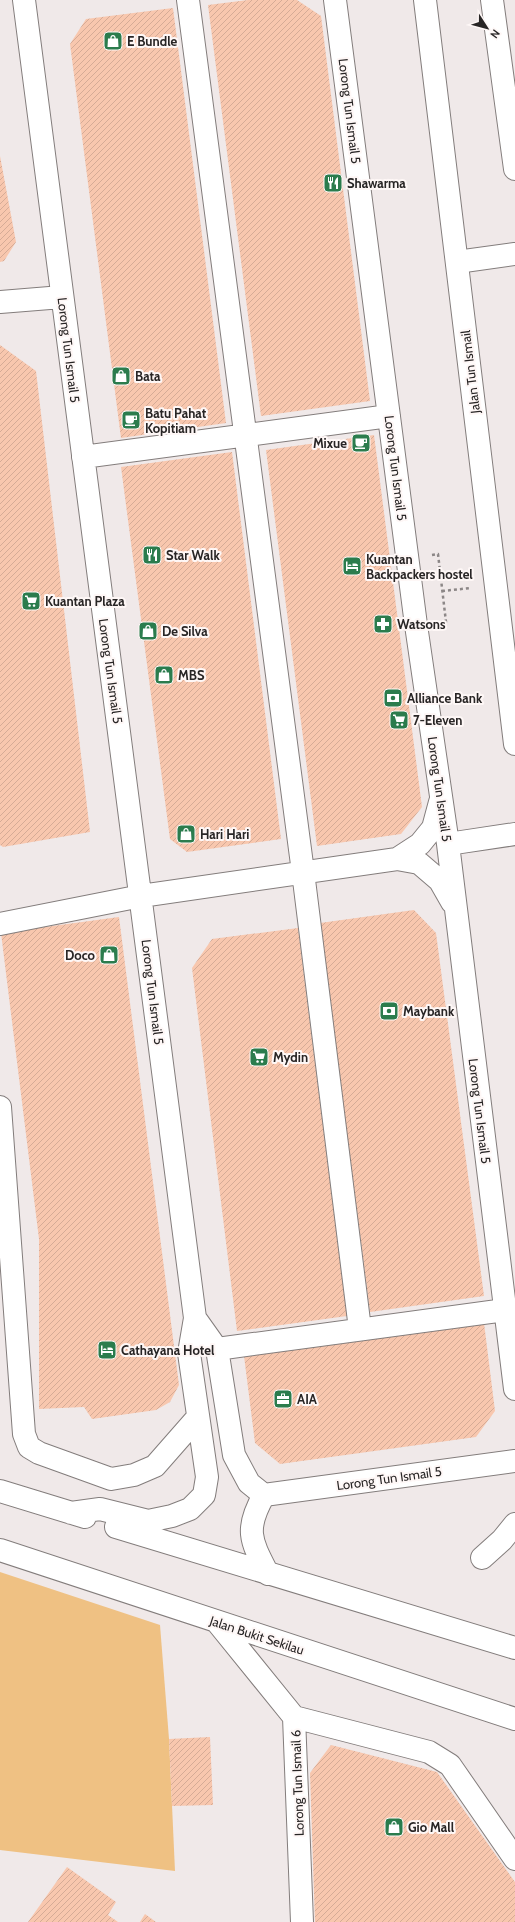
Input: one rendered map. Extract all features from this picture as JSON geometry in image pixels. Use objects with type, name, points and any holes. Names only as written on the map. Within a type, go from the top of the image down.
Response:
[{"type":"street","name":"Lorong Tun Ismail 5","points":[[24,0],[195,1318],[189,1353],[207,1476],[204,1495],[190,1509],[172,1516],[148,1521],[100,1509],[71,1513]]},
{"type":"street","points":[[188,0],[244,435],[303,872],[360,1329]]},
{"type":"street","name":"Lorong Tun Ismail 5","points":[[335,0],[389,416],[448,844],[454,905],[515,1389]]},
{"type":"street","name":"Jalan Tun Ismail","points":[[425,0],[515,744]]},
{"type":"street","points":[[492,0],[515,170]]},
{"type":"street","points":[[457,262],[515,254]]},
{"type":"street","points":[[0,302],[62,297]]},
{"type":"street","points":[[83,457],[389,416]]},
{"type":"street","points":[[397,859],[420,844],[433,828],[441,798]]},
{"type":"street","points":[[448,844],[515,834]]},
{"type":"street","points":[[0,924],[141,896],[397,859],[418,863],[440,881],[454,905]]},
{"type":"street","points":[[0,1107],[24,1434],[29,1447],[39,1454],[111,1479],[134,1475],[155,1466],[198,1416]]},
{"type":"street","points":[[217,1349],[505,1310]]},
{"type":"street","name":"Lorong Tun Ismail 5","points":[[195,1318],[217,1349],[234,1455],[249,1483],[264,1496],[515,1461]]},
{"type":"street","points":[[0,1491],[268,1574],[515,1648]]},
{"type":"street","points":[[264,1496],[255,1511],[250,1526],[254,1547],[268,1574]]},
{"type":"street","points":[[482,1558],[502,1540],[515,1524]]},
{"type":"street","name":"Jalan Bukit Sekilau","points":[[0,1550],[515,1719]]},
{"type":"street","name":"Lorong Tun Ismail 6","points":[[217,1622],[294,1717],[302,1922]]},
{"type":"street","points":[[294,1717],[429,1752],[450,1765],[515,1859]]},
{"type":"shaded area","points":[[0,1572],[160,1625],[169,1739],[175,1871],[0,1850]]},
{"type":"building","points":[[248,0],[297,0],[321,16],[370,401],[261,416],[208,5]]},
{"type":"building","points":[[173,8],[226,423],[121,438],[70,44],[86,19]]},
{"type":"building","points":[[0,156],[16,242],[4,261],[0,262]]},
{"type":"building","name":"Kuantan Plaza","points":[[0,345],[36,371],[90,832],[3,847],[0,845]]},
{"type":"building","points":[[374,435],[422,807],[401,834],[317,846],[266,450]]},
{"type":"building","points":[[232,452],[281,839],[187,852],[170,839],[121,467]]},
{"type":"building","points":[[414,910],[436,933],[484,1296],[370,1312],[320,923]]},
{"type":"building","points":[[119,917],[179,1385],[170,1402],[156,1410],[92,1419],[84,1407],[39,1409],[39,1239],[1,933]]},
{"type":"building","points":[[298,928],[347,1316],[237,1331],[192,968],[212,939]]},
{"type":"building","points":[[484,1323],[495,1411],[476,1437],[280,1464],[255,1443],[244,1356]]},
{"type":"building","points":[[210,1737],[213,1805],[172,1806],[169,1739]]},
{"type":"building","name":"Gio Mall","points":[[331,1745],[437,1772],[515,1882],[515,1922],[315,1922],[310,1773]]},
{"type":"building","points":[[67,1867],[116,1902],[108,1915],[118,1922],[28,1922]]},
{"type":"building","points":[[145,1914],[156,1922],[140,1922]]},
{"type":"place","name":"E Bundle","points":[[113,41]]},
{"type":"place","name":"Shawarma","points":[[333,183]]},
{"type":"place","name":"Bata","points":[[121,376]]},
{"type":"place","name":"Batu Pahat Kopitiam","points":[[131,420]]},
{"type":"place","name":"Mixue","points":[[361,443]]},
{"type":"place","name":"Star Walk","points":[[152,555]]},
{"type":"place","name":"Kuantan Backpackers hostel","points":[[352,566]]},
{"type":"place","name":"Kuantan Plaza","points":[[31,601]]},
{"type":"place","name":"Watsons","points":[[383,624]]},
{"type":"place","name":"De Silva","points":[[148,631]]},
{"type":"place","name":"MBS","points":[[164,675]]},
{"type":"place","name":"Alliance Bank","points":[[393,698]]},
{"type":"place","name":"7-Eleven","points":[[399,720]]},
{"type":"place","name":"Hari Hari","points":[[186,834]]},
{"type":"place","name":"Doco","points":[[109,955]]},
{"type":"place","name":"Maybank","points":[[389,1011]]},
{"type":"place","name":"Mydin","points":[[259,1057]]},
{"type":"place","name":"Cathayana Hotel","points":[[107,1350]]},
{"type":"place","name":"AIA","points":[[283,1399]]},
{"type":"place","name":"Gio Mall","points":[[394,1827]]}]
